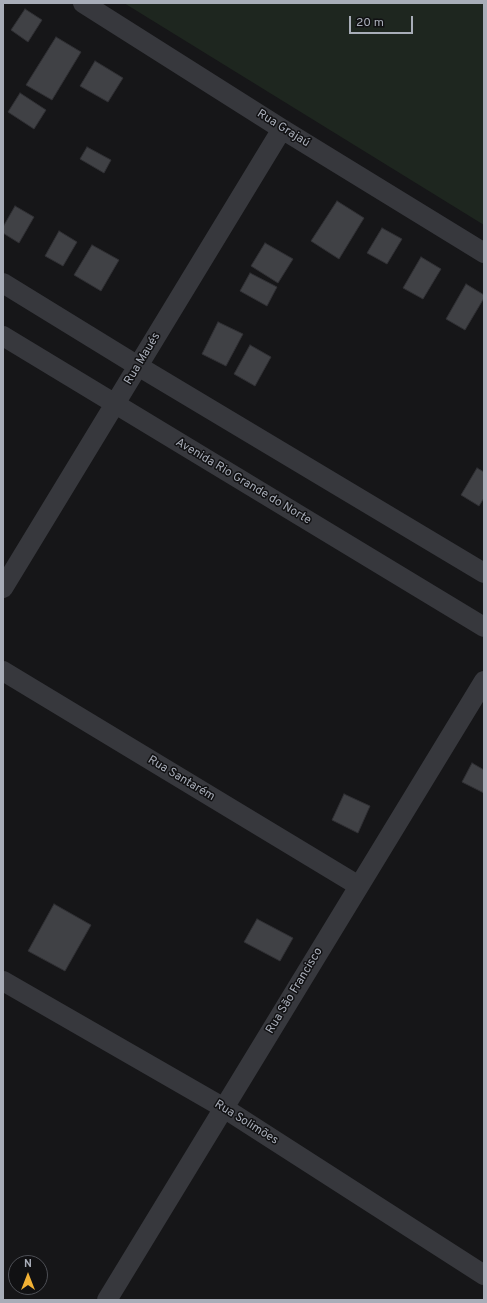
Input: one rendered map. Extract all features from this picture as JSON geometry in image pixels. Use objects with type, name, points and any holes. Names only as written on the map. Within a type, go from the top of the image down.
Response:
[{"type":"street","name":"Rua Grajaú","points":[[83,3],[282,129],[484,253]]},
{"type":"street","name":"Rua Maués","points":[[3,588],[282,129]]},
{"type":"street","points":[[3,283],[138,366],[484,573]]},
{"type":"street","name":"Avenida Rio Grande do Norte","points":[[3,336],[484,627]]},
{"type":"street","name":"Rua Santarém","points":[[3,671],[359,886]]},
{"type":"street","name":"Rua São Francisco","points":[[107,1300],[484,681]]},
{"type":"street","name":"Rua Solimões","points":[[3,981],[224,1108],[484,1276]]},
{"type":"shaded area","points":[[124,3],[484,3],[484,225]]},
{"type":"building","points":[[25,9],[42,20],[28,42],[11,30]]},
{"type":"building","points":[[56,37],[81,52],[52,100],[26,85]]},
{"type":"building","points":[[95,61],[123,78],[108,102],[80,86]]},
{"type":"building","points":[[20,93],[46,110],[34,129],[8,112]]},
{"type":"building","points":[[87,147],[111,160],[104,173],[80,159]]},
{"type":"building","points":[[337,201],[364,218],[339,259],[311,241]]},
{"type":"building","points":[[15,206],[34,217],[19,243],[3,233],[3,227]]},
{"type":"building","points":[[382,228],[402,239],[387,264],[367,253]]},
{"type":"building","points":[[59,231],[77,242],[63,266],[45,256]]},
{"type":"building","points":[[265,243],[293,259],[278,283],[251,266]]},
{"type":"building","points":[[92,245],[119,260],[101,291],[74,275]]},
{"type":"building","points":[[421,257],[441,269],[423,299],[403,288]]},
{"type":"building","points":[[250,273],[277,287],[267,306],[240,291]]},
{"type":"building","points":[[466,284],[484,295],[484,298],[465,330],[446,319]]},
{"type":"building","points":[[218,322],[243,334],[226,366],[202,354]]},
{"type":"building","points":[[250,345],[271,357],[255,386],[234,374]]},
{"type":"building","points":[[477,468],[484,472],[484,498],[479,506],[461,495]]},
{"type":"building","points":[[472,763],[484,770],[484,793],[462,782]]},
{"type":"building","points":[[344,794],[370,806],[358,833],[332,820]]},
{"type":"building","points":[[54,904],[91,925],[65,971],[28,951]]},
{"type":"building","points":[[257,919],[293,938],[280,961],[244,942]]}]
